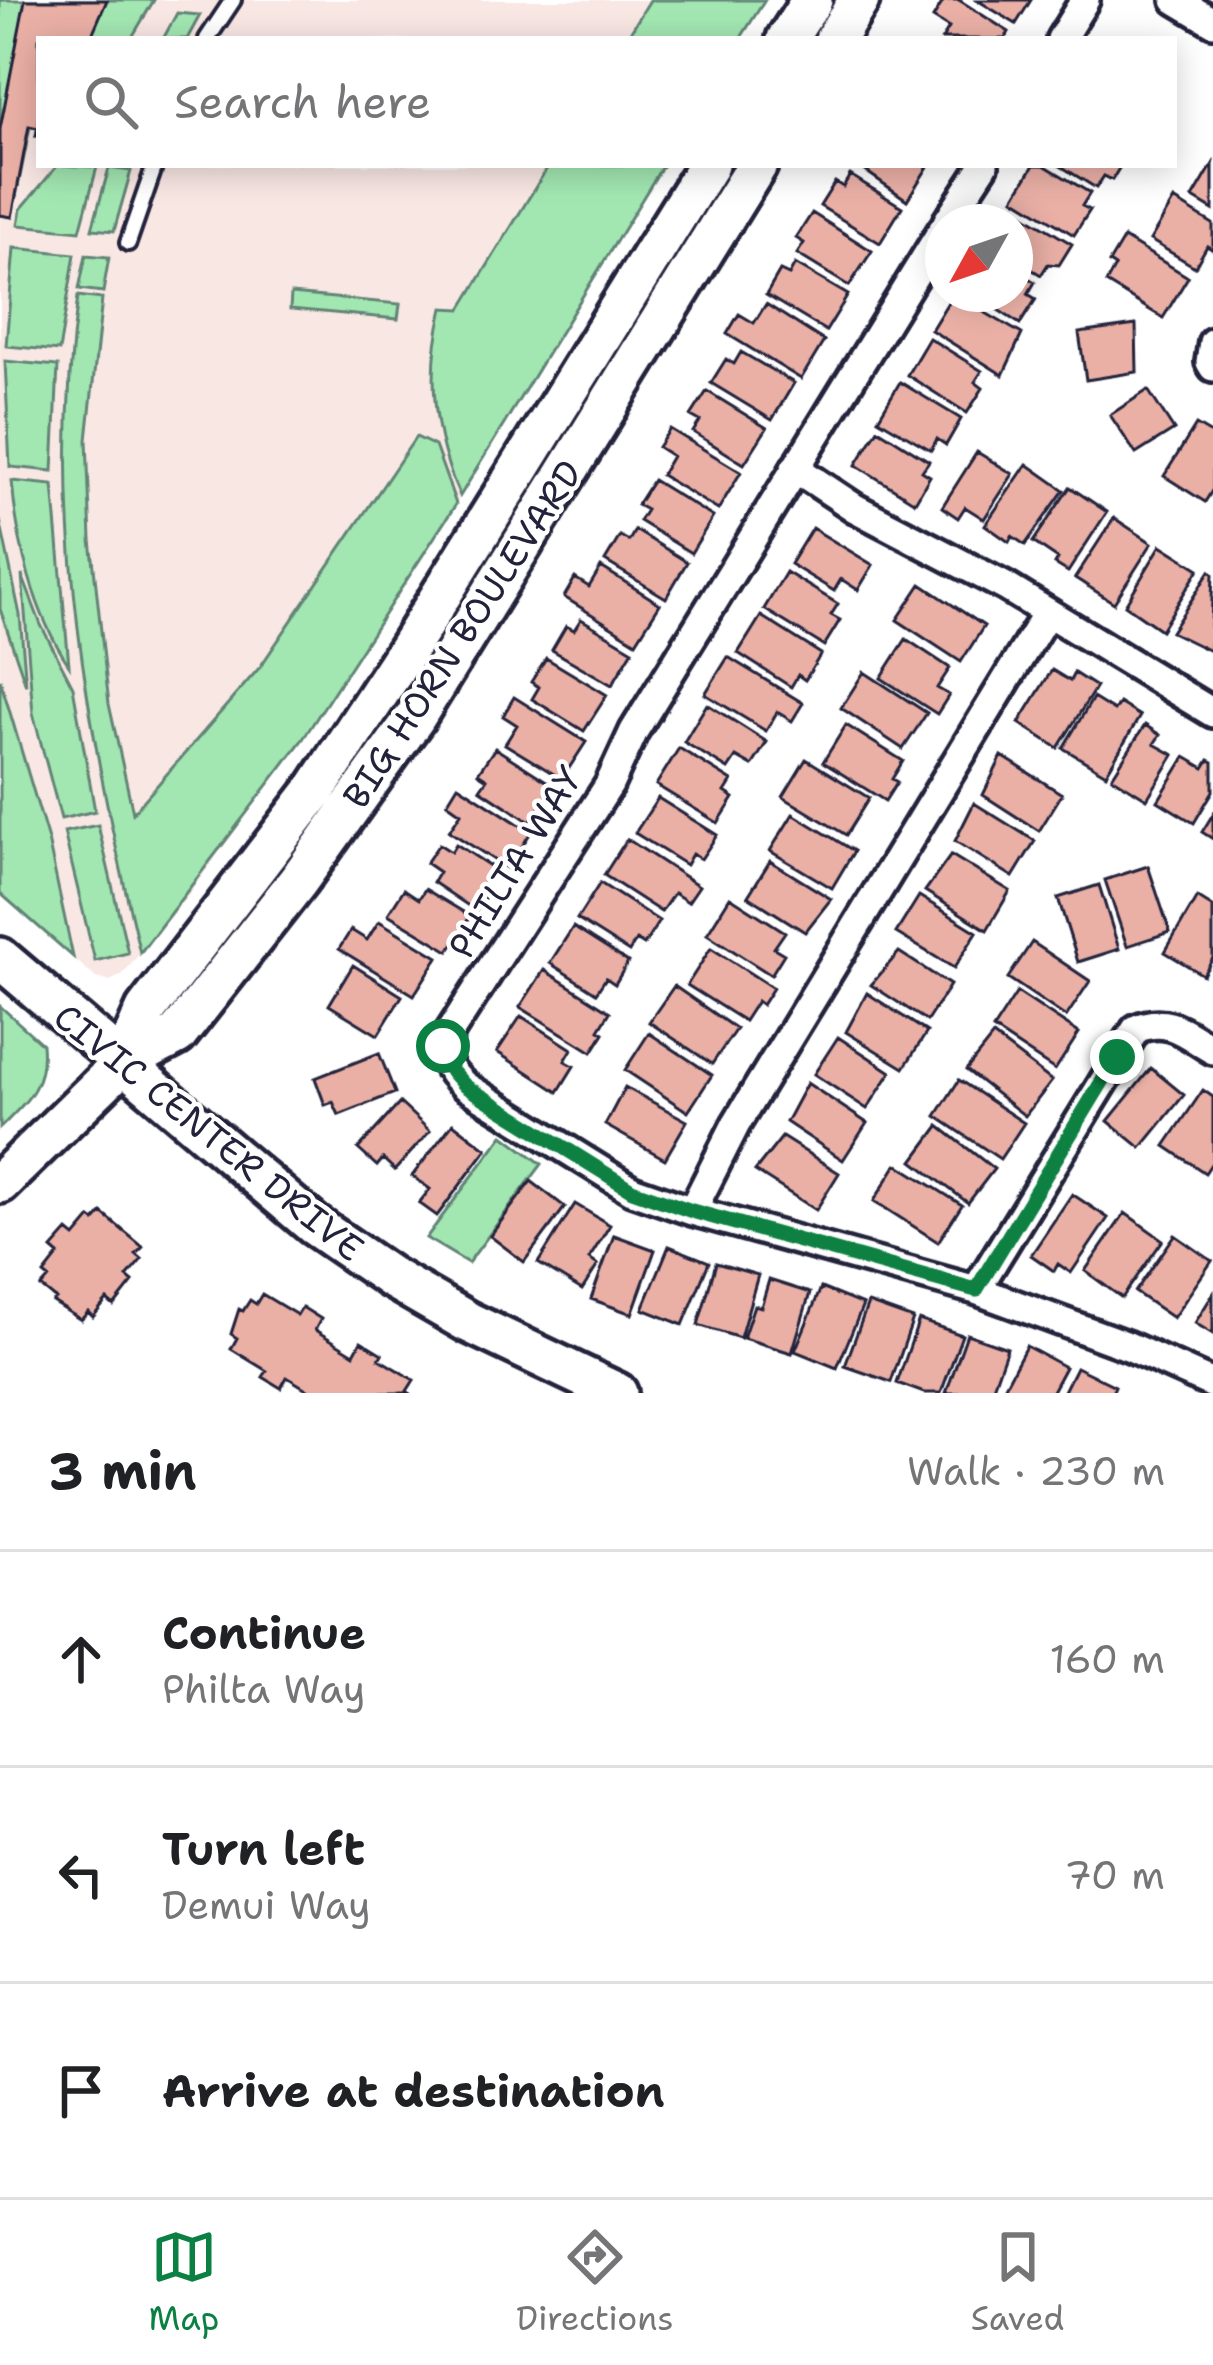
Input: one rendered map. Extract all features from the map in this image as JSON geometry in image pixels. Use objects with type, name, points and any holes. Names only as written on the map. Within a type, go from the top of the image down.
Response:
[{"type":"main road","points":[[789,36],[812,0]]},
{"type":"main road","points":[[837,36],[860,0]]},
{"type":"main road","name":"BIG HORN BOULEVARD","points":[[122,1064],[146,1010],[316,789],[369,709],[706,168]]},
{"type":"main road","name":"BIG HORN BOULEVARD","points":[[0,1184],[122,1064],[177,1034],[298,881],[414,719],[755,168]]},
{"type":"main road","name":"CIVIC CENTER DRIVE","points":[[0,958],[314,1225],[389,1277],[468,1322],[617,1393]]},
{"type":"street","points":[[1063,36],[1085,0]]},
{"type":"street","points":[[1176,0],[1213,22]]},
{"type":"street","name":"PHILTA WAY","points":[[959,204],[982,168]]},
{"type":"street","name":"PHILTA WAY","points":[[925,257],[634,731],[609,785],[443,1046],[453,1076],[620,1184],[692,1211],[976,1290],[1127,1346],[1213,1384]]},
{"type":"street","points":[[1213,342],[1213,367]]},
{"type":"street","points":[[795,468],[855,508],[987,577],[1213,713]]},
{"type":"street","points":[[692,1211],[736,1124],[1047,613]]},
{"type":"street","points":[[976,1290],[1127,1038],[1147,1024],[1170,1023],[1213,1050]]},
{"type":"lane","points":[[208,36],[233,0]]},
{"type":"lane","points":[[128,243],[154,168]]},
{"type":"shaded area","points":[[0,0],[765,0],[742,36],[36,36],[36,168],[661,168],[456,504],[303,739],[185,899],[122,975],[110,981],[96,978],[0,893]]},
{"type":"green space","points":[[0,0],[154,0],[133,36],[36,36],[36,128],[30,127],[12,217],[0,215]]},
{"type":"green space","points":[[650,0],[765,0],[742,36],[628,36]]},
{"type":"green space","points":[[177,13],[200,15],[189,36],[165,36]]},
{"type":"green space","points":[[55,168],[97,168],[80,231],[18,225],[21,209]]},
{"type":"green space","points":[[109,168],[131,171],[114,231],[92,229]]},
{"type":"green space","points":[[547,168],[661,168],[460,496],[444,450],[434,380],[443,308],[461,309]]},
{"type":"green space","points":[[14,248],[75,254],[59,351],[6,346]]},
{"type":"green space","points":[[86,255],[109,257],[103,292],[79,289]]},
{"type":"green space","points":[[291,294],[400,304],[398,319],[290,309]]},
{"type":"green space","points":[[78,296],[102,299],[87,440],[91,540],[109,704],[133,813],[260,667],[416,437],[435,446],[456,504],[303,739],[140,953],[89,708],[70,545],[67,463]]},
{"type":"green space","points":[[5,361],[58,366],[53,471],[10,467]]},
{"type":"green space","points":[[12,481],[53,485],[69,665],[29,577]]},
{"type":"green space","points":[[0,520],[20,615],[26,685],[0,609]]},
{"type":"green space","points":[[22,575],[73,687],[95,811],[61,819],[33,713]]},
{"type":"green space","points":[[0,679],[48,840],[73,957],[0,893]]},
{"type":"green space","points":[[98,825],[128,953],[95,961],[64,832]]},
{"type":"green space","points":[[0,1006],[42,1044],[42,1058],[33,1091],[0,1128]]},
{"type":"green space","points":[[503,1135],[542,1164],[468,1263],[426,1238]]},
{"type":"building","points":[[25,0],[107,0],[91,36],[36,36],[36,128],[29,126],[12,217],[0,215],[0,129]]},
{"type":"building","points":[[944,0],[959,0],[1009,32],[1007,36],[944,36],[949,28],[933,18]]},
{"type":"building","points":[[977,0],[1031,0],[1016,24]]},
{"type":"building","points":[[1213,164],[1213,210],[1193,198]]},
{"type":"building","points":[[861,168],[927,168],[907,200]]},
{"type":"building","points":[[1032,168],[1049,168],[1090,193],[1082,206],[1090,210],[1074,235],[1033,210],[1033,204],[1014,198]]},
{"type":"building","points":[[1064,168],[1119,168],[1112,180],[1104,176],[1096,188]]},
{"type":"building","points":[[850,175],[902,207],[880,243],[820,206],[835,182],[843,187]]},
{"type":"building","points":[[1174,200],[1213,224],[1213,250],[1207,246],[1195,267],[1150,240]]},
{"type":"building","points":[[812,213],[872,251],[849,286],[797,254],[804,243],[796,238]]},
{"type":"building","points":[[1033,220],[1072,244],[1059,265],[1048,264],[1041,275],[1033,270]]},
{"type":"building","points":[[1124,238],[1188,277],[1163,318],[1106,283],[1115,267],[1109,263]]},
{"type":"building","points":[[795,264],[848,295],[826,331],[766,295],[780,271],[789,275]]},
{"type":"building","points":[[766,304],[824,341],[801,379],[727,334],[739,314],[754,323]]},
{"type":"building","points":[[942,312],[984,312],[1022,334],[1003,375],[931,330]]},
{"type":"building","points":[[1001,312],[1028,312],[1020,324]]},
{"type":"building","points":[[1136,325],[1137,372],[1086,380],[1079,333]]},
{"type":"building","points":[[929,338],[982,371],[975,382],[983,388],[967,413],[907,375]]},
{"type":"building","points":[[741,352],[794,383],[772,420],[711,383],[726,359],[734,364]]},
{"type":"building","points":[[900,382],[961,419],[946,445],[937,439],[931,450],[878,419]]},
{"type":"building","points":[[1148,390],[1174,430],[1136,454],[1110,415]]},
{"type":"building","points":[[707,391],[767,428],[744,464],[693,432],[700,421],[691,416]]},
{"type":"building","points":[[1196,425],[1213,435],[1213,489],[1205,502],[1164,476]]},
{"type":"building","points":[[670,429],[741,472],[718,510],[661,475],[672,456],[658,447]]},
{"type":"building","points":[[878,429],[929,461],[922,471],[930,476],[915,502],[856,465]]},
{"type":"building","points":[[977,452],[1013,474],[984,519],[965,507],[958,518],[942,507]]},
{"type":"building","points":[[1027,464],[1064,490],[1025,545],[1012,536],[1009,542],[985,525]]},
{"type":"building","points":[[653,480],[713,517],[691,553],[639,521],[646,510],[637,505]]},
{"type":"building","points":[[1070,487],[1107,512],[1068,572],[1033,542]]},
{"type":"building","points":[[1114,518],[1152,543],[1114,603],[1075,578]]},
{"type":"building","points":[[812,528],[873,565],[858,590],[841,579],[834,591],[790,564]]},
{"type":"building","points":[[635,530],[687,562],[666,598],[605,561],[620,536],[629,541]]},
{"type":"building","points":[[1161,545],[1199,569],[1161,630],[1125,605]]},
{"type":"building","points":[[601,567],[660,604],[636,642],[564,597],[575,578],[589,587]]},
{"type":"building","points":[[1210,571],[1213,574],[1210,651],[1171,632]]},
{"type":"building","points":[[786,572],[838,604],[831,615],[840,620],[824,646],[764,609]]},
{"type":"building","points":[[921,584],[984,626],[961,662],[897,620]]},
{"type":"building","points":[[761,616],[821,654],[805,680],[798,675],[791,687],[738,653]]},
{"type":"building","points":[[581,619],[633,650],[612,685],[552,650],[566,626],[574,630]]},
{"type":"building","points":[[906,639],[950,668],[937,688],[949,695],[937,714],[881,678]]},
{"type":"building","points":[[728,657],[803,703],[792,721],[777,712],[766,731],[705,694]]},
{"type":"building","points":[[546,658],[607,695],[584,731],[532,699],[539,687],[531,682]]},
{"type":"building","points":[[1052,670],[1070,681],[1074,673],[1096,687],[1058,748],[1019,723]]},
{"type":"building","points":[[864,672],[927,713],[903,749],[841,708]]},
{"type":"building","points":[[514,697],[586,742],[562,779],[505,744],[517,725],[503,716]]},
{"type":"building","points":[[1093,698],[1114,711],[1119,703],[1140,716],[1106,774],[1063,748]]},
{"type":"building","points":[[707,704],[767,742],[752,766],[736,757],[728,769],[684,742]]},
{"type":"building","points":[[846,725],[903,761],[885,801],[823,762]]},
{"type":"building","points":[[1145,725],[1160,735],[1154,744],[1174,755],[1147,799],[1112,777]]},
{"type":"building","points":[[495,748],[554,786],[530,822],[480,789],[487,779],[478,773]]},
{"type":"building","points":[[679,748],[732,781],[725,792],[734,798],[718,823],[656,785]]},
{"type":"building","points":[[1002,756],[1062,794],[1039,831],[983,795]]},
{"type":"building","points":[[1185,757],[1204,768],[1209,760],[1213,762],[1213,791],[1194,823],[1158,801]]},
{"type":"building","points":[[806,759],[869,798],[846,835],[783,797]]},
{"type":"building","points":[[458,785],[531,832],[508,869],[449,831],[461,813],[447,803]]},
{"type":"building","points":[[658,798],[717,835],[701,859],[692,854],[686,865],[635,833]]},
{"type":"building","points":[[974,803],[1035,841],[1013,877],[955,841]]},
{"type":"building","points":[[793,814],[854,851],[832,888],[770,851]]},
{"type":"building","points":[[1213,814],[1213,839],[1202,832]]},
{"type":"building","points":[[627,839],[699,886],[688,902],[674,893],[661,912],[604,875]]},
{"type":"building","points":[[439,844],[451,852],[456,844],[493,868],[478,891],[486,896],[476,911],[433,882],[439,872],[426,863]]},
{"type":"building","points":[[951,855],[1010,891],[987,930],[925,891]]},
{"type":"building","points":[[770,861],[831,899],[805,932],[748,896]]},
{"type":"building","points":[[1148,866],[1170,932],[1127,946],[1105,880]]},
{"type":"building","points":[[600,883],[659,921],[644,945],[636,940],[629,952],[577,919]]},
{"type":"building","points":[[1099,885],[1119,949],[1078,962],[1058,898]]},
{"type":"building","points":[[404,889],[419,899],[425,889],[470,916],[449,951],[388,914]]},
{"type":"building","points":[[919,896],[977,932],[954,968],[896,933]]},
{"type":"building","points":[[730,897],[785,932],[774,948],[784,954],[771,975],[707,934]]},
{"type":"building","points":[[1197,897],[1213,907],[1213,958],[1203,975],[1165,952]]},
{"type":"building","points":[[379,921],[438,957],[414,995],[339,949],[351,930],[367,940]]},
{"type":"building","points":[[573,927],[628,962],[615,984],[606,978],[596,993],[550,963]]},
{"type":"building","points":[[1032,942],[1090,981],[1066,1017],[1008,978]]},
{"type":"building","points":[[711,948],[773,988],[744,1021],[687,985]]},
{"type":"building","points":[[899,952],[950,985],[927,1021],[871,985]]},
{"type":"building","points":[[353,965],[402,996],[378,1035],[329,1005]]},
{"type":"building","points":[[544,970],[610,1012],[592,1052],[520,1007]]},
{"type":"building","points":[[674,986],[736,1029],[712,1064],[649,1022]]},
{"type":"building","points":[[1017,992],[1079,1033],[1055,1070],[993,1029]]},
{"type":"building","points":[[867,993],[927,1032],[904,1068],[846,1032]]},
{"type":"building","points":[[521,1016],[572,1049],[565,1061],[574,1066],[558,1092],[497,1052]]},
{"type":"building","points":[[649,1033],[712,1075],[688,1112],[625,1070]]},
{"type":"building","points":[[993,1036],[1052,1081],[1025,1116],[966,1070]]},
{"type":"building","points":[[838,1037],[891,1072],[867,1109],[814,1074]]},
{"type":"building","points":[[379,1053],[395,1093],[339,1115],[333,1102],[325,1105],[315,1078]]},
{"type":"building","points":[[1151,1068],[1184,1095],[1141,1148],[1108,1121]]},
{"type":"building","points":[[959,1080],[1024,1123],[1000,1159],[936,1116]]},
{"type":"building","points":[[807,1083],[867,1123],[843,1160],[786,1122]]},
{"type":"building","points":[[625,1087],[687,1121],[665,1159],[605,1125]]},
{"type":"building","points":[[1203,1090],[1213,1097],[1213,1161],[1205,1173],[1165,1146]]},
{"type":"building","points":[[400,1103],[430,1131],[395,1170],[383,1159],[377,1166],[358,1149]]},
{"type":"building","points":[[453,1123],[487,1149],[437,1216],[419,1203],[430,1189],[412,1176]]},
{"type":"building","points":[[939,1126],[994,1169],[968,1203],[913,1161]]},
{"type":"building","points":[[782,1137],[839,1173],[816,1210],[755,1171]]},
{"type":"building","points":[[897,1164],[962,1205],[938,1242],[874,1201]]},
{"type":"building","points":[[531,1181],[565,1207],[524,1262],[490,1236]]},
{"type":"building","points":[[1072,1194],[1108,1218],[1071,1273],[1058,1264],[1054,1271],[1031,1255]]},
{"type":"building","points":[[575,1204],[610,1225],[589,1259],[598,1265],[582,1290],[538,1263]]},
{"type":"building","points":[[102,1213],[143,1247],[136,1254],[142,1259],[127,1277],[133,1282],[114,1306],[107,1300],[93,1317],[88,1312],[81,1320],[53,1302],[56,1299],[41,1287],[49,1278],[44,1274],[59,1255],[52,1249],[68,1231],[75,1237]]},
{"type":"building","points":[[1125,1213],[1163,1240],[1122,1298],[1085,1271]]},
{"type":"building","points":[[614,1235],[655,1250],[632,1314],[591,1299]]},
{"type":"building","points":[[1175,1235],[1212,1261],[1173,1318],[1135,1292]]},
{"type":"building","points":[[669,1246],[709,1262],[683,1325],[643,1309]]},
{"type":"building","points":[[716,1263],[758,1275],[740,1338],[698,1325]]},
{"type":"building","points":[[769,1280],[810,1293],[792,1353],[743,1338],[754,1305],[761,1307]]},
{"type":"building","points":[[821,1288],[863,1305],[837,1368],[795,1351]]},
{"type":"building","points":[[262,1294],[297,1315],[302,1307],[321,1319],[315,1330],[354,1354],[361,1341],[382,1354],[379,1359],[414,1380],[409,1393],[313,1393],[287,1377],[281,1388],[263,1377],[267,1371],[231,1349],[237,1338],[231,1334],[239,1309],[243,1311],[250,1300],[256,1304]]},
{"type":"building","points":[[1213,1294],[1213,1334],[1195,1323]]},
{"type":"building","points":[[868,1303],[913,1319],[891,1382],[845,1366]]},
{"type":"building","points":[[919,1320],[962,1335],[941,1393],[924,1393],[897,1383]]},
{"type":"building","points":[[967,1334],[1007,1348],[991,1393],[946,1393]]},
{"type":"building","points":[[1026,1346],[1065,1367],[1051,1393],[1001,1393]]},
{"type":"building","points":[[1076,1367],[1115,1386],[1112,1393],[1063,1393]]},
{"type":"route","points":[[443,1046],[447,1066],[465,1086],[632,1190],[976,1290],[1117,1057]]}]
